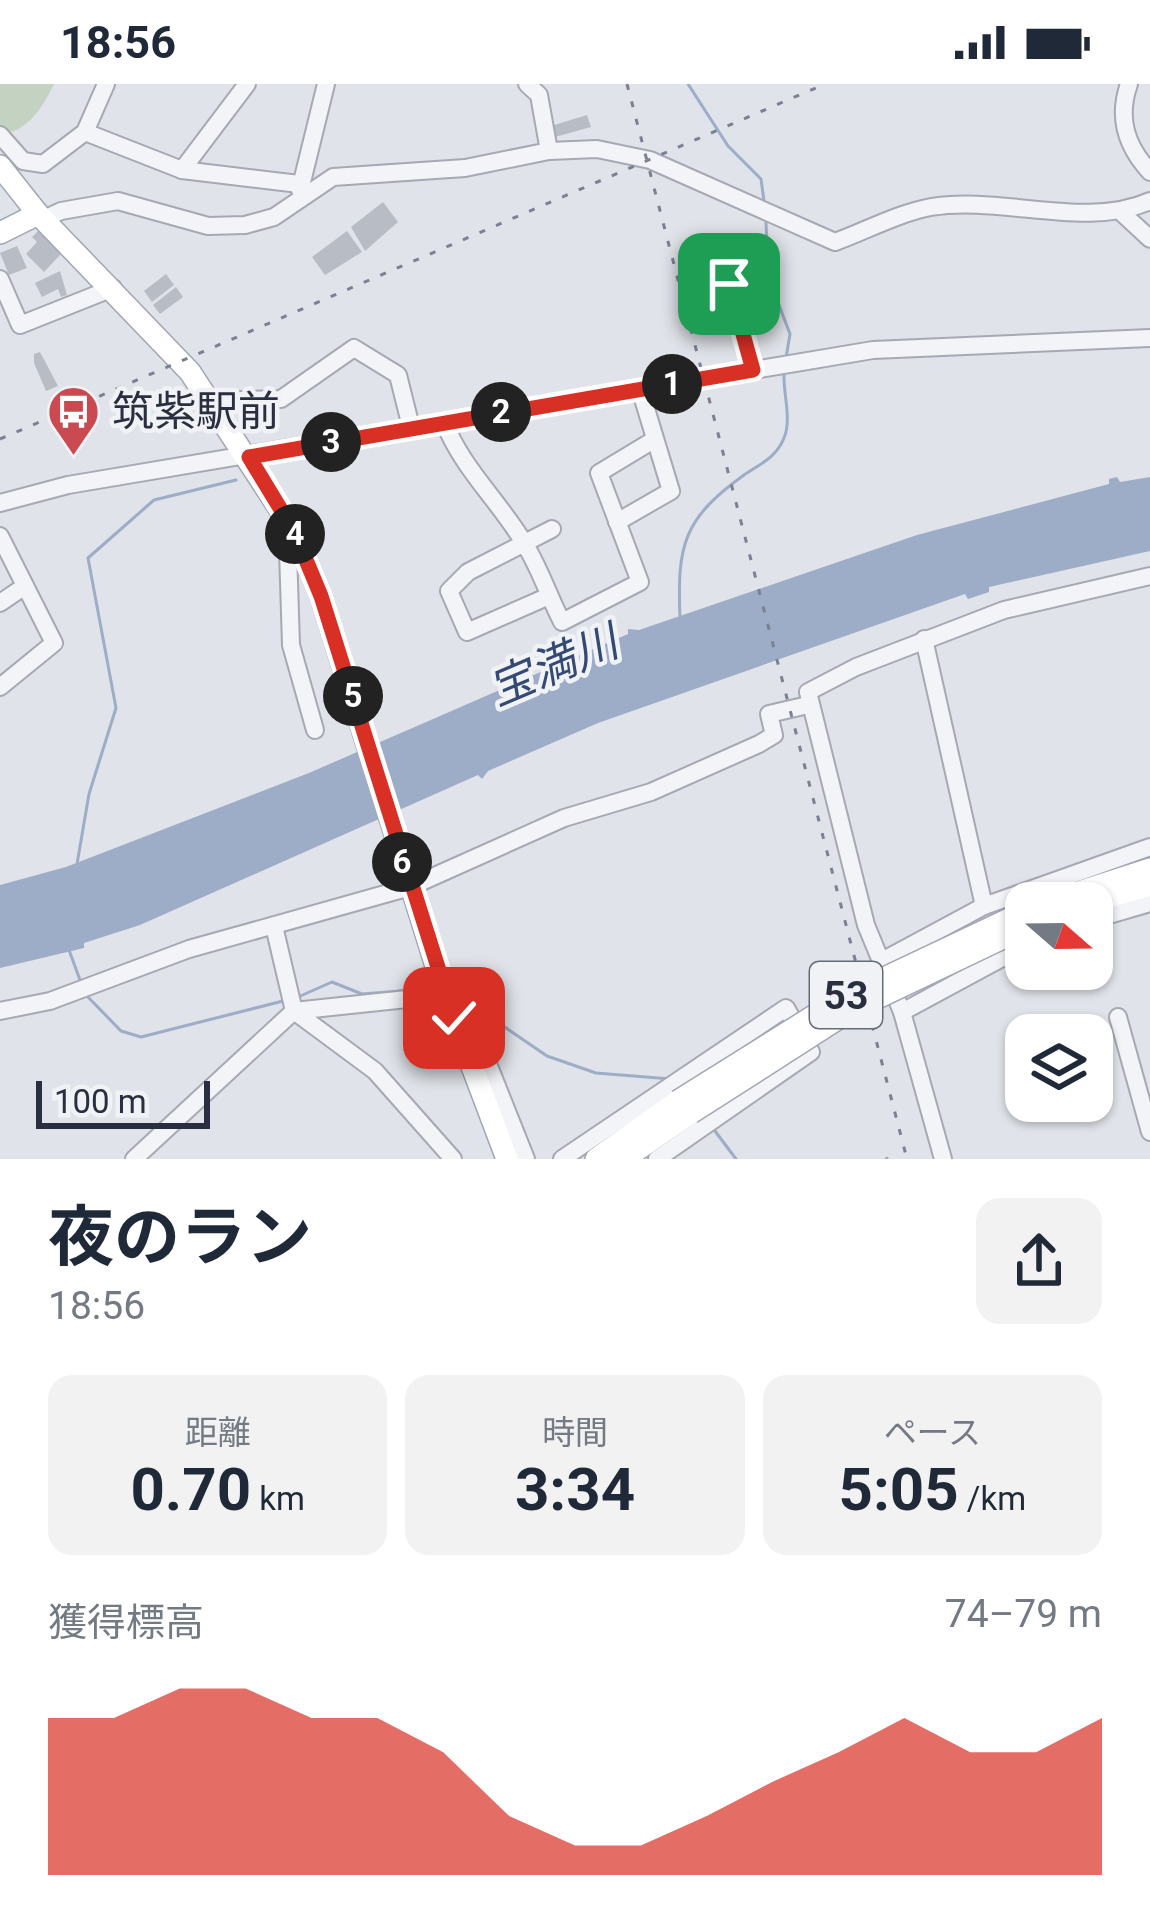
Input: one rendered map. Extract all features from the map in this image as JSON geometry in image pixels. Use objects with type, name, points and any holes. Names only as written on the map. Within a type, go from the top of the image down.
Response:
[{"type":"main road","points":[[0,166],[40,216],[113,288],[212,401],[287,519],[321,596],[445,995],[507,1159]]},
{"type":"main road","points":[[0,233],[40,216]]},
{"type":"main road","points":[[1113,884],[1150,869]]},
{"type":"main road","points":[[1113,891],[1150,885]]},
{"type":"main road","name":"53","points":[[625,1159],[685,1107],[844,997],[1005,921]]},
{"type":"main road","name":"53","points":[[596,1159],[850,1011],[1005,937]]},
{"type":"street","points":[[0,135],[23,161],[44,164],[86,132],[106,84]]},
{"type":"street","points":[[182,170],[247,84]]},
{"type":"street","points":[[300,190],[326,84]]},
{"type":"street","points":[[527,84],[539,95],[549,151]]},
{"type":"street","points":[[1129,84],[1122,103],[1124,129],[1132,150],[1150,172]]},
{"type":"street","points":[[86,132],[182,170],[300,190]]},
{"type":"street","points":[[40,216],[118,201],[208,226],[245,225],[274,217],[300,190],[333,177],[465,168],[549,151],[627,153],[835,242],[930,207],[1021,205],[1122,213],[1150,201]]},
{"type":"street","points":[[1122,213],[1150,239]]},
{"type":"street","points":[[0,279],[20,325],[113,288]]},
{"type":"street","points":[[729,284],[753,370]]},
{"type":"street","points":[[0,503],[68,485],[873,350],[1150,338]]},
{"type":"street","points":[[212,401],[281,399],[354,348],[398,375],[410,423]]},
{"type":"street","points":[[617,522],[671,491],[652,441],[640,389]]},
{"type":"street","points":[[444,422],[460,461],[485,484],[525,544],[562,622],[640,582],[599,473],[652,441]]},
{"type":"street","points":[[287,519],[291,645],[315,730]]},
{"type":"street","points":[[549,596],[467,632],[450,599],[457,579],[552,529]]},
{"type":"street","points":[[0,536],[54,643],[0,687]]},
{"type":"street","points":[[943,1159],[902,1012],[880,962],[808,706],[808,692],[923,639],[1004,610],[1150,576]]},
{"type":"street","points":[[0,603],[25,586]]},
{"type":"street","points":[[923,639],[984,906]]},
{"type":"street","points":[[0,1011],[50,1001],[190,950],[410,887],[564,818],[651,792],[759,744],[774,735],[769,714],[808,706]]},
{"type":"street","points":[[880,962],[984,906],[1150,847]]},
{"type":"street","points":[[1113,914],[1150,903]]},
{"type":"street","points":[[274,926],[294,1011],[375,1071],[452,1159]]},
{"type":"street","points":[[902,1012],[1005,956]]},
{"type":"street","points":[[134,1159],[294,1011],[445,995]]},
{"type":"street","points":[[562,1159],[786,1008],[811,1052],[657,1159]]},
{"type":"street","points":[[454,1018],[469,1016],[526,1159]]},
{"type":"street","points":[[1118,1017],[1150,1132]]},
{"type":"green space","points":[[0,84],[54,84],[26,124],[0,134]]},
{"type":"water","points":[[1117,477],[1120,482],[1150,477],[1150,551],[989,587],[989,592],[968,599],[965,594],[598,723],[488,771],[482,779],[478,775],[140,925],[84,943],[84,948],[0,968],[0,885],[66,867],[309,773],[628,634],[628,629],[639,630],[917,535],[1109,484],[1109,479]]},
{"type":"building","points":[[587,115],[591,127],[555,137],[551,126]]},
{"type":"building","points":[[383,202],[398,222],[365,251],[351,227]]},
{"type":"building","points":[[38,231],[61,254],[44,272],[26,254],[37,242],[32,237]]},
{"type":"building","points":[[347,231],[362,252],[325,275],[312,257]]},
{"type":"building","points":[[17,246],[27,268],[9,275],[0,253]]},
{"type":"building","points":[[60,271],[67,295],[61,297],[58,289],[42,297],[35,283]]},
{"type":"building","points":[[166,274],[174,285],[152,302],[144,291]]},
{"type":"building","points":[[176,287],[183,297],[160,314],[153,305]]},
{"type":"building","points":[[40,352],[58,386],[46,391],[34,363],[34,354]]},
{"type":"waterway","points":[[688,84],[728,146],[761,179],[764,201]]},
{"type":"waterway","points":[[766,222],[768,276],[790,334],[786,358]]},
{"type":"waterway","points":[[680,618],[683,552],[696,520],[724,491],[772,456],[784,438],[784,373]]},
{"type":"waterway","points":[[77,864],[89,794],[116,708],[88,558],[154,500],[236,480]]},
{"type":"waterway","points":[[69,950],[80,980]]},
{"type":"waterway","points":[[298,997],[332,982],[362,994],[426,989]]},
{"type":"waterway","points":[[452,991],[547,1056],[596,1073],[671,1079]]},
{"type":"waterway","points":[[86,995],[121,1031],[141,1037],[283,1001]]},
{"type":"waterway","points":[[712,1127],[736,1159]]},
{"type":"railway","points":[[627,84],[907,1159]]},
{"type":"railway","points":[[0,439],[825,84]]},
{"type":"place","name":"筑紫駅前","points":[[73,457]]},
{"type":"route","points":[[454,1018],[321,596],[294,531],[249,457],[753,370],[729,284]]},
{"type":"water label","name":"宝満川","points":[[553,665]]}]
